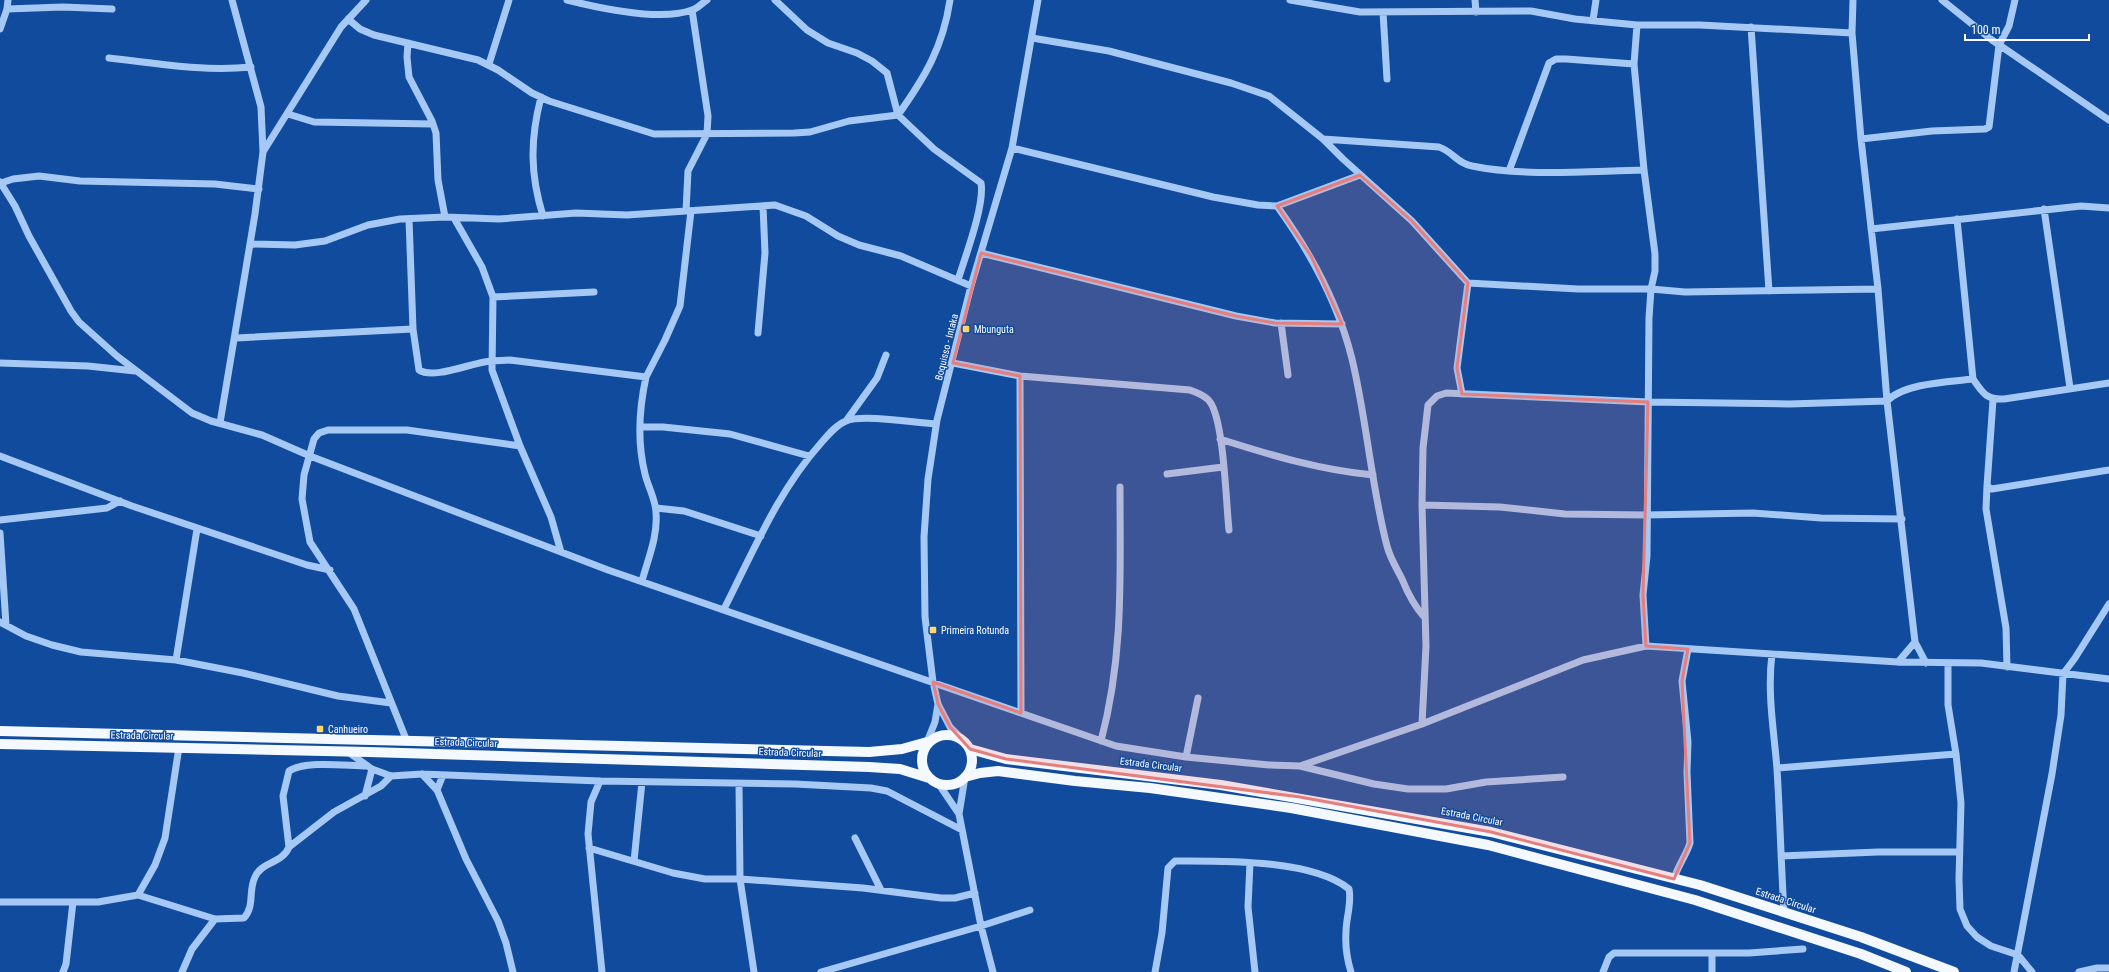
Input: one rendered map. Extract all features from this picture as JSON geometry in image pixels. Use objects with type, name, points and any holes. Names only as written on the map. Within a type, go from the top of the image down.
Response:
[{"type":"main road","name":"Estrada Circular","points":[[0,731],[406,739],[869,752],[902,749],[927,742]]},
{"type":"main road","points":[[965,777],[969,773],[972,761],[968,746],[951,735],[943,735],[927,742],[922,756],[922,764],[934,780],[952,784],[965,777],[980,773],[998,771],[1074,781],[1150,788],[1291,808],[1488,845],[1695,900],[1861,954],[1906,972]]},
{"type":"main road","name":"Estrada Circular","points":[[0,744],[348,752],[869,767],[900,769],[934,780]]},
{"type":"main road","name":"Estrada Circular","points":[[968,746],[1006,759],[1221,785],[1491,832],[1674,879],[1784,912],[1862,937],[1954,972]]},
{"type":"street","points":[[1,26],[7,9],[8,0]]},
{"type":"street","points":[[220,423],[236,338],[259,190],[263,152],[261,107],[232,0]]},
{"type":"street","points":[[263,152],[288,114],[330,43],[348,19],[366,0]]},
{"type":"street","points":[[489,64],[509,0]]},
{"type":"street","points":[[567,0],[598,7],[657,15],[692,10],[707,0]]},
{"type":"street","points":[[775,0],[807,30],[828,43],[862,56],[887,73],[898,115],[934,149],[981,183],[982,190],[977,217],[958,280]]},
{"type":"street","points":[[898,115],[932,61],[940,43],[950,0]]},
{"type":"street","name":"Boquisso - Intaka","points":[[938,704],[933,682],[925,617],[924,537],[928,479],[936,424],[971,286],[1012,148],[1038,0]]},
{"type":"street","points":[[1290,0],[1360,12],[1532,11],[1575,19],[1637,25],[1700,25],[1852,34]]},
{"type":"street","points":[[1475,0],[1476,12]]},
{"type":"street","points":[[1593,20],[1596,0]]},
{"type":"street","points":[[1853,0],[1852,34],[1861,139],[1878,289],[1887,401],[1902,519],[1915,642],[1926,663]]},
{"type":"street","points":[[1942,0],[2000,45],[2109,120]]},
{"type":"street","points":[[1861,139],[1932,131],[1987,129],[1990,125],[2000,45],[2009,26],[2015,0]]},
{"type":"street","points":[[7,9],[63,7],[112,9]]},
{"type":"street","points":[[642,581],[656,532],[656,508],[645,475],[640,447],[640,427],[646,377],[680,306],[688,211],[688,171],[707,134],[708,116],[692,10]]},
{"type":"street","points":[[1383,12],[1387,80]]},
{"type":"street","points":[[348,19],[360,29],[374,35],[455,53],[489,64],[549,101],[654,134],[810,132],[849,121],[898,115]]},
{"type":"street","points":[[1637,25],[1634,64],[1644,170],[1656,272],[1651,289],[1649,318],[1646,515],[1647,556],[1643,601],[1646,646]]},
{"type":"street","points":[[1751,28],[1769,291]]},
{"type":"street","points":[[1032,38],[1109,51],[1257,91],[1287,108],[1323,139],[1360,175],[1412,221],[1468,283],[1578,289],[1651,289],[1685,292],[1878,289]]},
{"type":"street","points":[[408,43],[407,57],[409,77],[433,124],[436,133],[438,180],[445,217]]},
{"type":"street","points":[[109,58],[162,66],[210,69],[251,67]]},
{"type":"street","points":[[1509,171],[1549,63],[1556,59],[1566,59],[1634,64]]},
{"type":"street","points":[[541,97],[534,128],[532,168],[535,189],[543,216]]},
{"type":"street","points":[[288,114],[299,118],[320,122],[433,124]]},
{"type":"street","points":[[1323,139],[1438,147],[1448,150],[1463,164],[1509,171],[1644,170]]},
{"type":"street","points":[[1012,148],[1213,197],[1258,205],[1277,206],[1360,175]]},
{"type":"street","points":[[259,190],[215,184],[80,182],[39,176],[1,182],[71,311],[79,322],[136,371],[192,413],[262,435],[310,456],[561,552],[1116,746],[1186,757],[1269,765],[1300,766],[1374,784],[1408,789],[1446,789],[1494,781],[1563,777]]},
{"type":"street","points":[[250,244],[295,245],[325,241],[380,221],[445,217],[499,219],[576,213],[627,215],[775,205],[788,208],[806,216],[838,236],[859,245],[901,256],[971,286]]},
{"type":"street","points":[[758,333],[765,253],[763,206]]},
{"type":"street","points":[[1277,206],[1311,256],[1342,324],[1352,359],[1364,416],[1373,475],[1387,548],[1409,596],[1425,618]]},
{"type":"street","points":[[1871,229],[2081,206],[2109,208]]},
{"type":"street","points":[[2044,210],[2070,388]]},
{"type":"street","points":[[454,218],[482,267],[493,297],[491,361],[495,382],[520,446],[551,517],[561,552]]},
{"type":"street","points":[[409,219],[413,329],[417,365],[419,370],[424,374],[491,361],[525,362],[646,377]]},
{"type":"street","points":[[1958,219],[1973,379],[1984,394],[1993,400],[2024,397],[2070,388],[2109,383]]},
{"type":"street","points":[[981,253],[1236,316],[1281,323],[1342,324]]},
{"type":"street","points":[[1462,394],[1457,368],[1468,283]]},
{"type":"street","points":[[493,297],[594,292]]},
{"type":"street","points":[[1281,323],[1288,375]]},
{"type":"street","points":[[236,338],[413,329]]},
{"type":"street","points":[[724,609],[785,489],[809,456],[831,432],[846,421],[876,378],[886,355]]},
{"type":"street","points":[[0,363],[88,366],[136,371]]},
{"type":"street","points":[[952,363],[1020,376],[1190,390],[1204,396],[1210,402],[1215,411],[1220,439],[1229,530]]},
{"type":"street","points":[[1020,376],[1021,714]]},
{"type":"street","points":[[1422,724],[1426,646],[1422,504],[1423,448],[1428,405],[1437,396],[1446,393],[1648,402],[1788,404],[1887,401],[1900,392],[1916,387],[1973,379]]},
{"type":"street","points":[[1993,400],[1986,509],[2006,628],[2007,667]]},
{"type":"street","points":[[846,421],[862,419],[936,424]]},
{"type":"street","points":[[640,427],[670,427],[730,434],[809,456]]},
{"type":"street","points":[[406,739],[357,614],[330,570],[310,542],[302,499],[304,475],[314,439],[319,432],[328,430],[407,430],[520,446]]},
{"type":"street","points":[[1220,439],[1339,472],[1373,475]]},
{"type":"street","points":[[0,456],[197,529],[307,565],[330,570]]},
{"type":"street","points":[[1167,474],[1223,467]]},
{"type":"street","points":[[1987,486],[1992,489],[2109,470]]},
{"type":"street","points":[[1101,741],[1108,714],[1119,638],[1120,487]]},
{"type":"street","points":[[0,520],[106,508],[120,501]]},
{"type":"street","points":[[1422,504],[1500,507],[1565,514],[1646,515],[1753,513],[1821,518],[1902,519]]},
{"type":"street","points":[[656,508],[684,511],[761,536]]},
{"type":"street","points":[[176,660],[197,529]]},
{"type":"street","points":[[0,533],[3,623],[26,636],[52,645],[81,652],[176,660],[243,673],[338,696],[391,703]]},
{"type":"street","points":[[2014,972],[2053,767],[2061,715],[2063,674],[2075,658],[2109,604]]},
{"type":"street","points":[[1898,662],[1915,642]]},
{"type":"street","points":[[1300,766],[1422,724],[1583,660],[1646,646],[1898,662],[1981,663],[2063,674],[2108,678]]},
{"type":"street","points":[[1674,879],[1678,865],[1686,853],[1690,843],[1687,772],[1688,742],[1682,681],[1688,649]]},
{"type":"street","points":[[1772,654],[1769,673],[1777,768],[1784,912]]},
{"type":"street","points":[[1948,663],[1948,705],[1956,754],[1961,803],[1959,852],[1960,909],[1967,926],[1977,937],[1991,946],[2018,954],[2032,972]]},
{"type":"street","points":[[1186,757],[1198,698]]},
{"type":"street","points":[[927,742],[935,722],[938,704]]},
{"type":"street","points":[[938,704],[950,727],[968,746]]},
{"type":"street","points":[[138,895],[155,865],[165,838],[179,748]]},
{"type":"street","points":[[348,752],[370,768],[391,776],[422,774],[600,781],[846,785],[887,792],[962,830]]},
{"type":"street","points":[[1777,768],[1956,754]]},
{"type":"street","points":[[289,847],[283,796],[290,771],[295,767],[311,765],[370,768]]},
{"type":"street","points":[[365,796],[370,768]]},
{"type":"street","points":[[422,774],[437,790],[466,859],[498,921],[514,972]]},
{"type":"street","points":[[437,790],[443,775]]},
{"type":"street","points":[[0,902],[98,902],[138,895],[215,919],[244,918],[251,906],[255,877],[260,870],[281,858],[287,852],[289,847],[334,812],[381,786],[391,776]]},
{"type":"street","points":[[965,777],[959,814],[981,926],[993,972]]},
{"type":"street","points":[[934,780],[959,814]]},
{"type":"street","points":[[600,781],[591,802],[589,813],[589,848],[602,972]]},
{"type":"street","points":[[634,861],[642,782]]},
{"type":"street","points":[[739,784],[740,879],[754,972]]},
{"type":"street","points":[[854,838],[881,890]]},
{"type":"street","points":[[589,848],[673,873],[706,879],[740,879],[881,890],[941,898],[956,898],[975,893]]},
{"type":"street","points":[[1781,856],[1878,852],[1959,852]]},
{"type":"street","points":[[1155,972],[1162,933],[1168,868],[1171,863],[1215,861],[1308,871],[1334,879],[1349,889],[1350,896],[1346,932],[1346,958],[1351,972]]},
{"type":"street","points":[[1250,864],[1248,907],[1255,972]]},
{"type":"street","points":[[63,972],[66,964],[73,902]]},
{"type":"street","points":[[821,972],[981,926],[1030,910]]},
{"type":"street","points":[[182,972],[192,949],[215,919]]},
{"type":"street","points":[[1603,972],[1609,957],[1614,953],[1778,952],[1803,949]]},
{"type":"street","points":[[1712,953],[1712,972]]},
{"type":"street","points":[[2079,972],[2097,968],[2109,968]]},
{"type":"highlighted area","points":[[1360,175],[1412,221],[1468,283],[1457,368],[1462,394],[1648,402],[1643,595],[1646,646],[1688,649],[1682,681],[1690,843],[1674,879],[1491,832],[1300,797],[1006,759],[970,749],[950,727],[938,704],[933,682],[1021,713],[1020,376],[953,363],[981,253],[1236,316],[1275,323],[1342,324],[1311,256],[1277,206]]},
{"type":"place","name":"Mbunguta","points":[[966,329]]},
{"type":"place","name":"Primeira Rotunda","points":[[933,630]]},
{"type":"place","name":"Canhueiro","points":[[320,729]]}]
